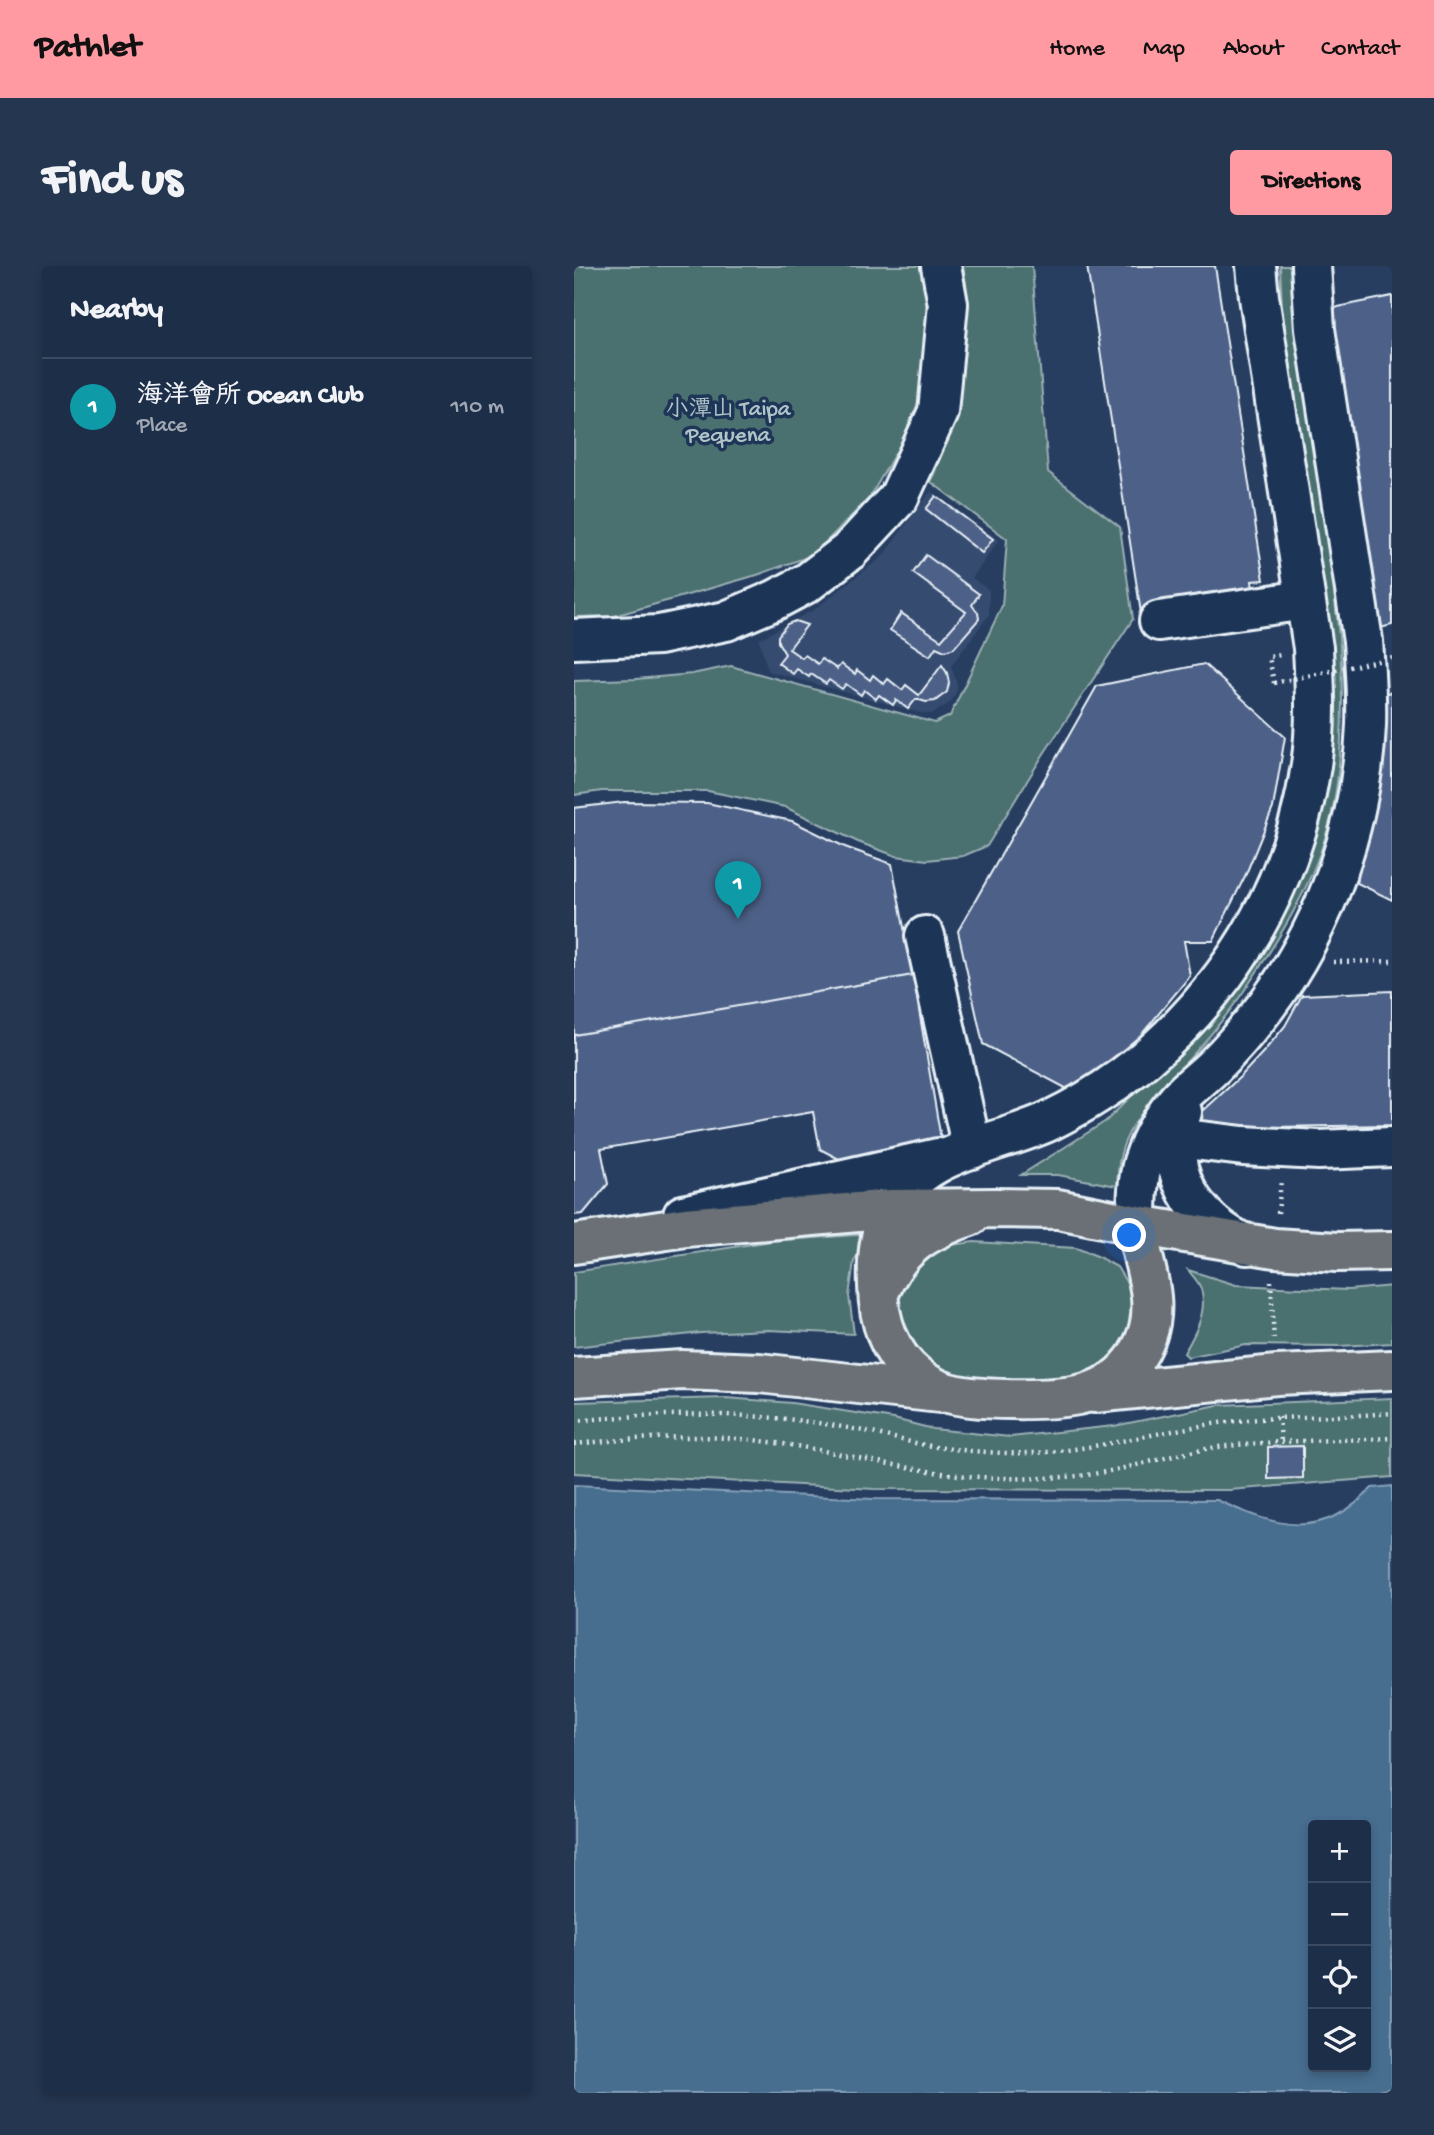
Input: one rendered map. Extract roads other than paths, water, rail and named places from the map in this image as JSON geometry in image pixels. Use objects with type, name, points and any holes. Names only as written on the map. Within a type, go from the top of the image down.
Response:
[{"type":"main road","points":[[878,1295],[897,1260],[910,1245],[926,1233],[995,1208]]},
{"type":"main road","points":[[574,1241],[686,1227],[892,1209],[995,1208],[1058,1209],[1247,1245],[1337,1252],[1392,1251]]},
{"type":"main road","points":[[892,1209],[881,1236],[878,1255],[878,1295],[884,1329],[907,1368],[931,1386],[960,1395]]},
{"type":"main road","points":[[1078,1395],[1108,1384],[1121,1374],[1141,1349],[1147,1334],[1153,1303],[1152,1287],[1139,1243],[1137,1225]]},
{"type":"main road","points":[[574,1377],[682,1370],[759,1373],[1020,1399],[1276,1375],[1392,1370]]},
{"type":"street","points":[[574,639],[659,635],[726,621],[807,583],[849,551],[899,498],[938,412],[948,304],[941,266]]},
{"type":"street","points":[[892,1209],[907,1186],[936,1162],[1049,1121],[1083,1102],[1136,1066],[1174,1033],[1201,1005],[1246,943],[1265,910],[1285,863],[1304,803],[1311,765],[1315,687],[1313,648],[1256,266]]},
{"type":"street","points":[[1247,1245],[1216,1228],[1193,1202],[1179,1170],[1177,1138],[1180,1117],[1195,1086],[1254,1021],[1294,963],[1311,931],[1343,853],[1362,770],[1366,727],[1363,641],[1315,329],[1311,266]]},
{"type":"street","points":[[1159,621],[1305,600]]},
{"type":"street","points":[[925,936],[963,1152]]},
{"type":"street","points":[[1137,1225],[1137,1189],[1152,1139],[1165,1116],[1182,1095],[1207,1072]]},
{"type":"street","points":[[1177,1138],[1243,1146],[1320,1150],[1392,1147]]},
{"type":"street","points":[[574,1241],[963,1152]]},
{"type":"place","name":"海洋會所 Ocean Club","points":[[738,919]]},
{"type":"park label","name":"小潭山 Taipa Pequena","points":[[728,420]]}]
